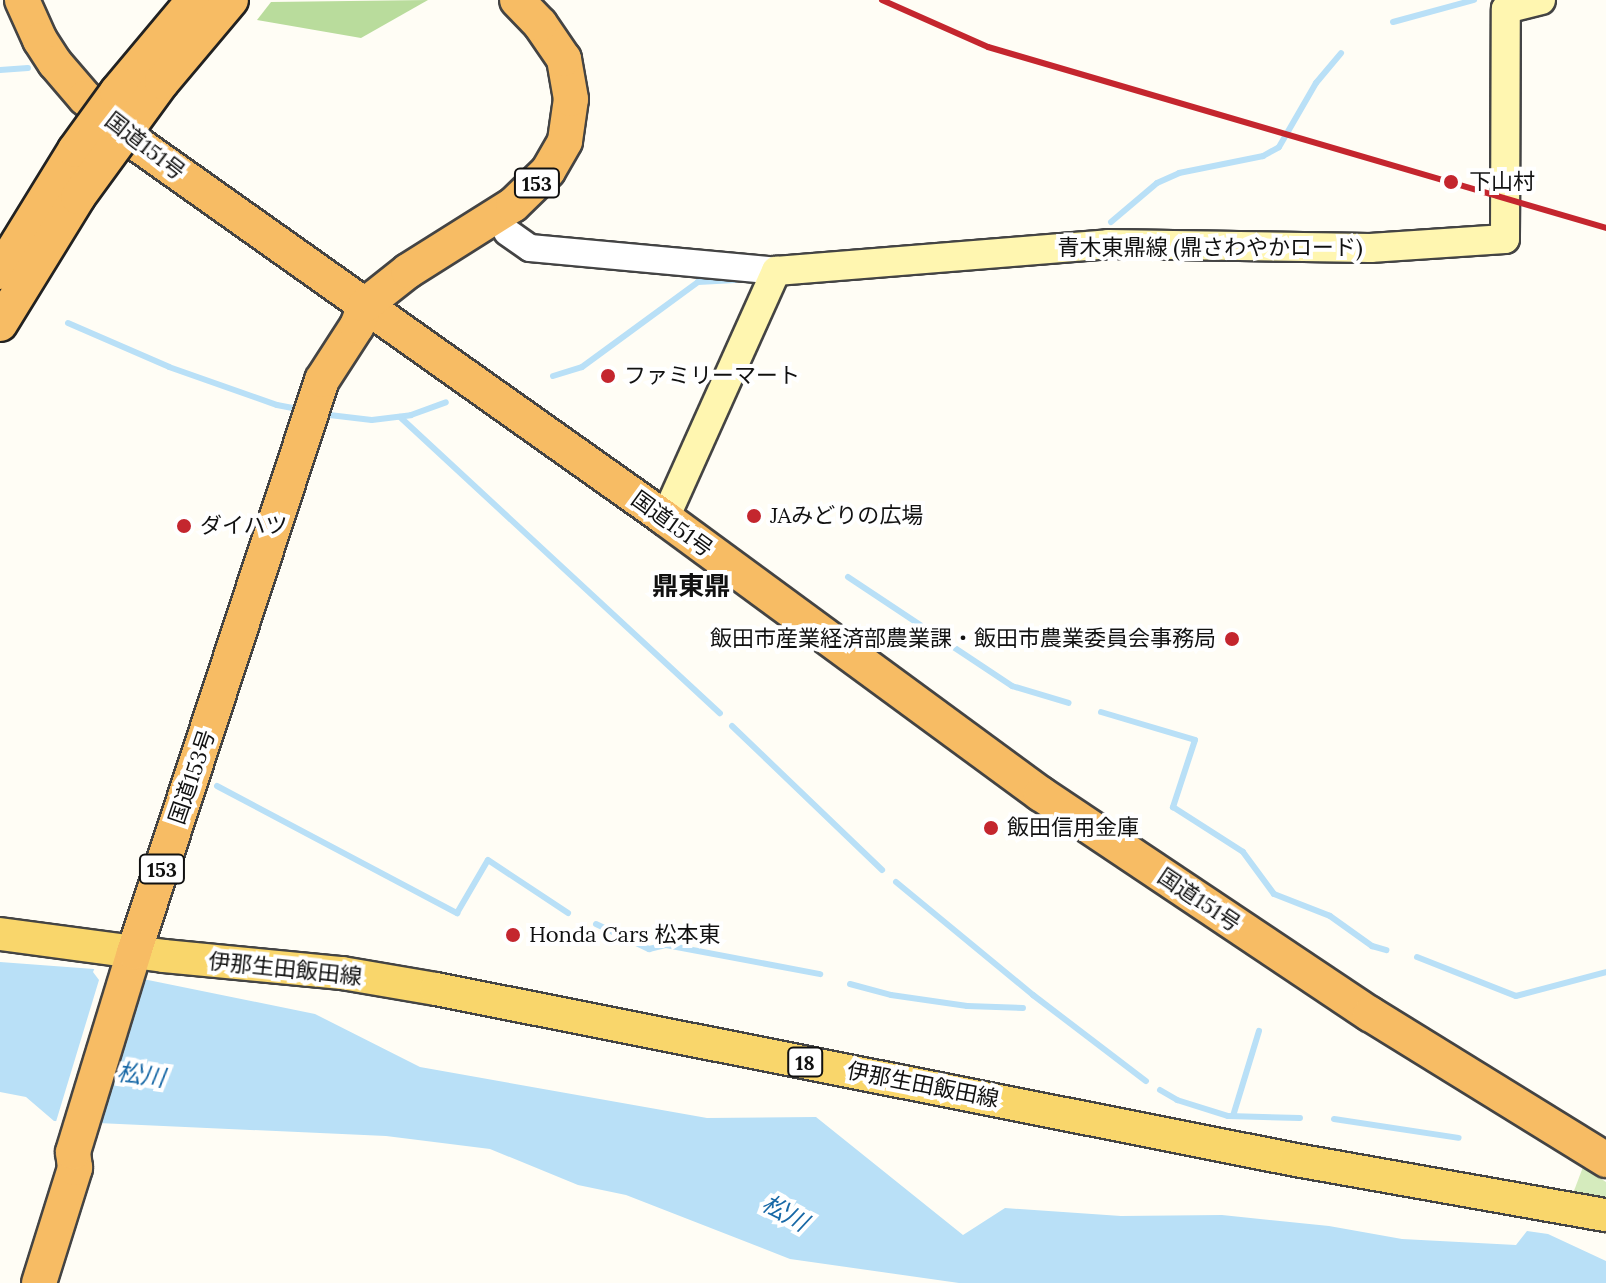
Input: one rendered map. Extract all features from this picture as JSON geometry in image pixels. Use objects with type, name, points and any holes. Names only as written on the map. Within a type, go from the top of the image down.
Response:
[{"type":"highway","name":"国道151号","points":[[22,0],[40,40],[85,98],[139,145],[366,315],[665,518],[1041,794],[1370,1014],[1606,1160]]},
{"type":"highway","points":[[0,272],[92,127],[194,0]]},
{"type":"highway","points":[[0,324],[78,197],[162,82],[231,0]]},
{"type":"highway","name":"153","points":[[366,315],[408,271],[513,205],[533,188],[559,155],[570,113],[568,71],[557,46],[517,0]]},
{"type":"highway","name":"153","points":[[366,315],[417,282],[507,232],[538,207],[556,186],[569,161],[579,128],[582,95],[578,66],[566,37],[542,0]]},
{"type":"highway","name":"国道153号","points":[[39,1283],[75,1168],[73,1152],[132,962],[255,592],[309,413],[328,368],[366,315]]},
{"type":"main road","name":"青木東鼎線 (鼎さわやかロード)","points":[[776,271],[1108,244],[1370,248],[1505,239],[1506,9],[1541,0]]},
{"type":"main road","points":[[665,518],[776,271]]},
{"type":"main road","name":"伊那生田飯田線","points":[[0,934],[132,962],[342,973],[436,989],[1282,1157],[1606,1215]]},
{"type":"street","points":[[507,232],[530,248],[776,271]]},
{"type":"green space","points":[[428,0],[361,38],[257,20],[271,2]]},
{"type":"green space","points":[[1583,1167],[1606,1182],[1606,1201],[1572,1196]]},
{"type":"water","name":"松川","points":[[0,962],[94,969],[315,1014],[420,1067],[707,1118],[816,1117],[963,1235],[1005,1208],[1121,1216],[1222,1215],[1329,1226],[1402,1239],[1516,1245],[1527,1231],[1548,1234],[1606,1261],[1606,1283],[959,1283],[790,1259],[626,1195],[578,1185],[490,1149],[386,1136],[54,1121],[26,1097],[0,1092]]},
{"type":"pier","points":[[96,965],[142,975],[96,1129],[55,1125],[99,980],[93,972]]},
{"type":"waterway","points":[[1393,22],[1474,0]]},
{"type":"waterway","points":[[1111,222],[1157,183],[1179,173],[1263,156],[1279,147],[1316,83],[1341,53]]},
{"type":"waterway","points":[[0,70],[28,68]]},
{"type":"waterway","points":[[553,376],[582,367],[698,282],[735,280]]},
{"type":"waterway","points":[[68,323],[169,367],[277,405],[302,410]]},
{"type":"waterway","points":[[321,414],[372,420],[411,415],[446,402]]},
{"type":"waterway","points":[[400,417],[720,713]]},
{"type":"waterway","points":[[848,577],[1012,686],[1069,703]]},
{"type":"waterway","points":[[1101,712],[1195,740],[1173,807],[1243,852],[1274,894],[1330,916],[1372,946],[1386,950]]},
{"type":"waterway","points":[[732,726],[882,870]]},
{"type":"waterway","points":[[217,786],[457,913],[488,860],[568,913]]},
{"type":"waterway","points":[[896,882],[1033,995],[1146,1081]]},
{"type":"waterway","points":[[596,924],[649,949],[666,945],[820,974]]},
{"type":"waterway","points":[[1417,957],[1516,996],[1606,972]]},
{"type":"waterway","points":[[850,984],[891,995],[967,1006],[1023,1008]]},
{"type":"waterway","points":[[1233,1116],[1259,1031]]},
{"type":"waterway","points":[[1160,1090],[1177,1100],[1228,1116],[1300,1118]]},
{"type":"waterway","points":[[1334,1119],[1459,1138]]},
{"type":"railway","points":[[882,0],[988,47],[1606,228]]},
{"type":"place","name":"下山村","points":[[1451,182]]},
{"type":"place","name":"ファミリーマート","points":[[608,376]]},
{"type":"place","name":"JAみどりの広場","points":[[754,516]]},
{"type":"place","name":"ダイハツ","points":[[184,526]]},
{"type":"place","name":"飯田市産業経済部農業課・飯田市農業委員会事務局","points":[[1232,639]]},
{"type":"place","name":"飯田信用金庫","points":[[991,828]]},
{"type":"place","name":"Honda Cars 松本東","points":[[513,935]]},
{"type":"district","name":"鼎東鼎","points":[[691,586]]}]
